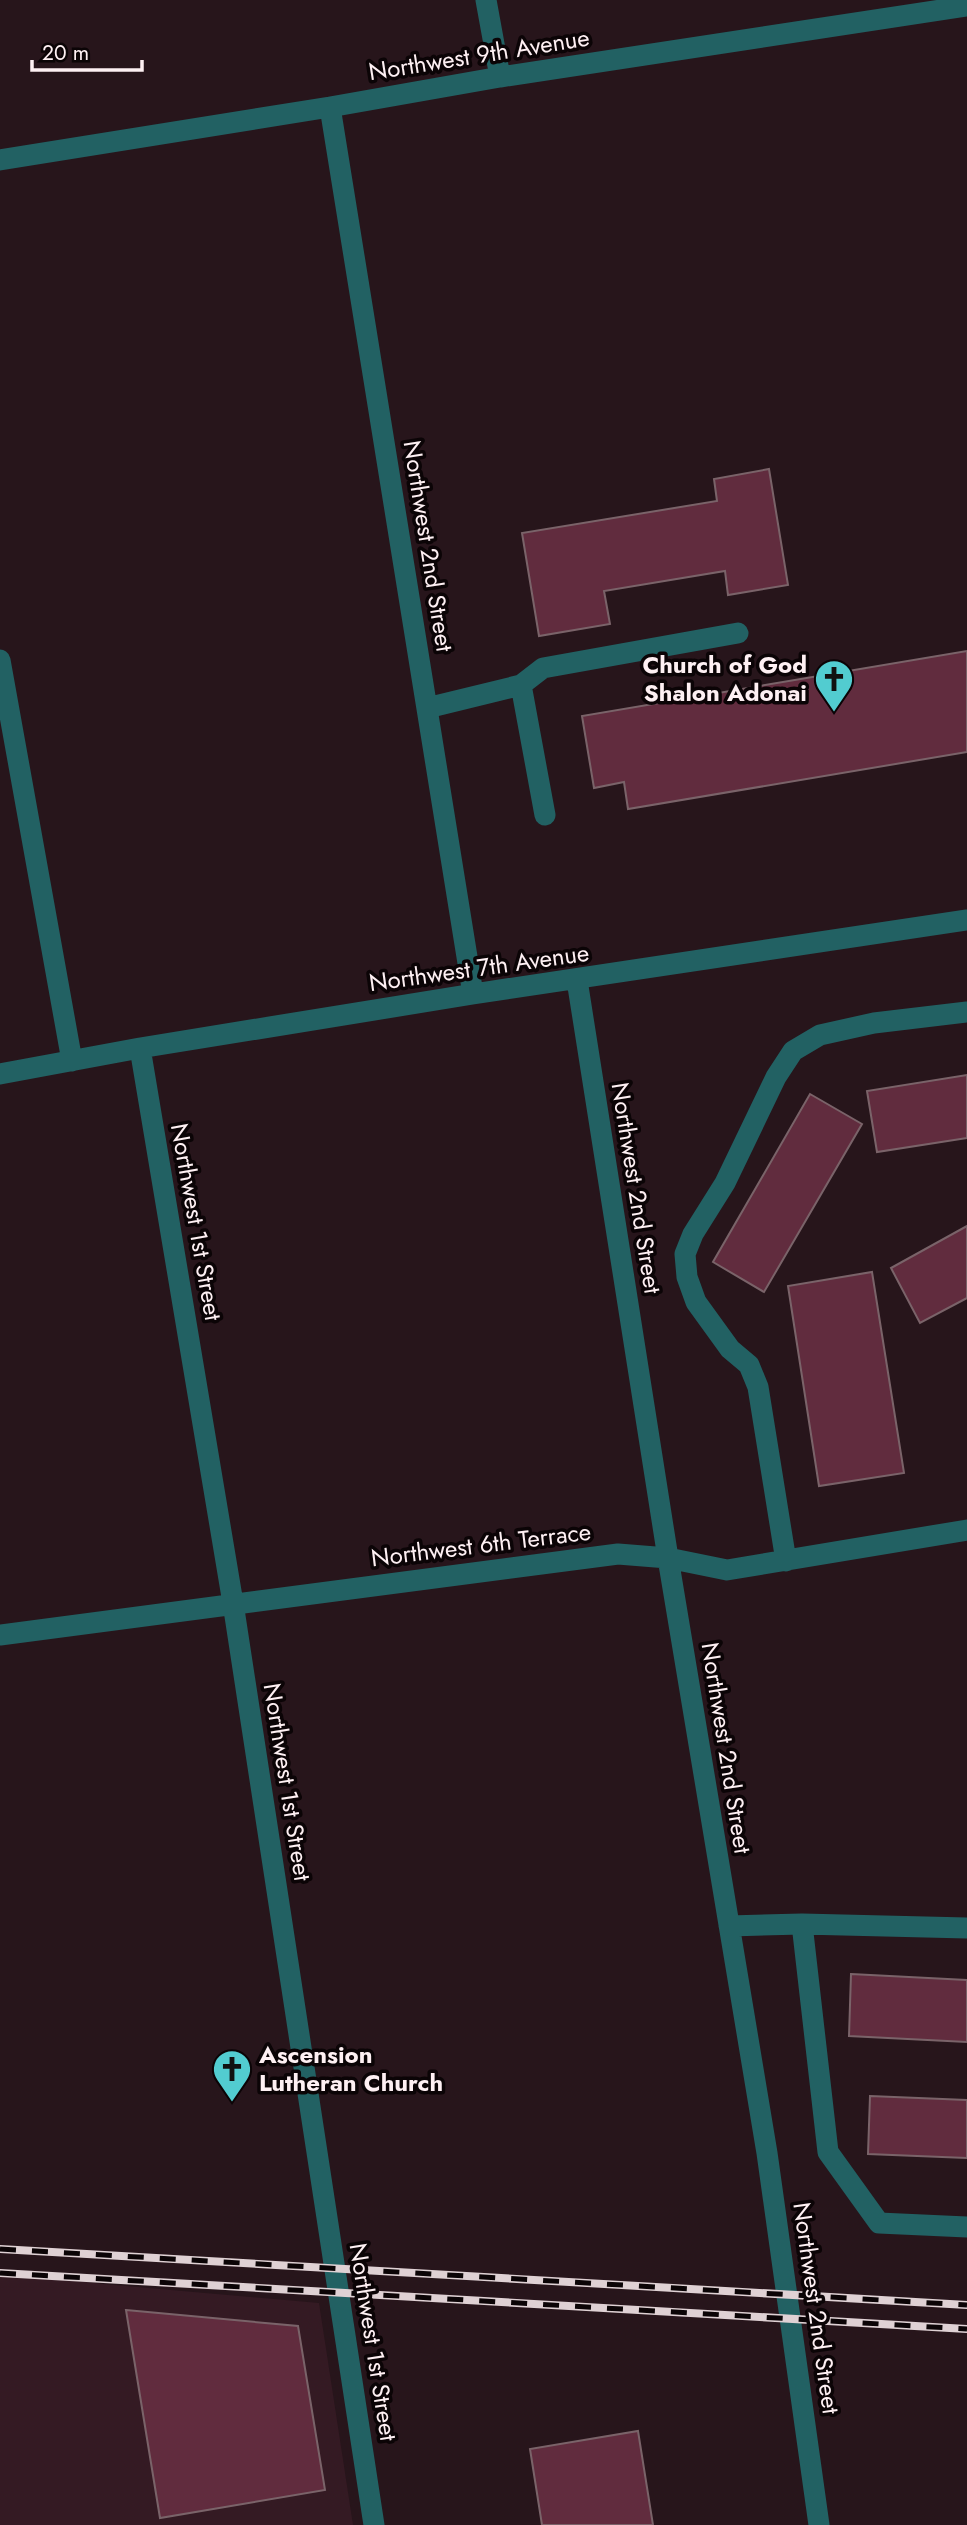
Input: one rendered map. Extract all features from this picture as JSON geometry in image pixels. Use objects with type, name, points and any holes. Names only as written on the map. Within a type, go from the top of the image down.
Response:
[{"type":"street","points":[[485,0],[500,77]]},
{"type":"street","name":"Northwest 9th Avenue","points":[[0,160],[500,77],[967,6]]},
{"type":"street","name":"Northwest 2nd Street","points":[[330,107],[473,994]]},
{"type":"street","points":[[427,708],[521,685],[543,668],[737,633]]},
{"type":"street","points":[[0,660],[72,1061]]},
{"type":"street","points":[[521,685],[545,815]]},
{"type":"street","name":"Northwest 7th Avenue","points":[[0,1074],[140,1048],[473,994],[967,920]]},
{"type":"street","name":"Northwest 2nd Street","points":[[577,980],[668,1558],[767,2153],[819,2525]]},
{"type":"street","points":[[786,1561],[758,1387],[749,1365],[730,1349],[695,1302],[687,1277],[685,1254],[693,1234],[725,1183],[776,1077],[793,1051],[820,1035],[874,1023],[967,1012]]},
{"type":"street","name":"Northwest 1st Street","points":[[140,1048],[233,1603],[374,2525]]},
{"type":"street","name":"Northwest 6th Terrace","points":[[0,1635],[618,1554],[668,1558],[727,1570],[967,1530]]},
{"type":"street","points":[[729,1926],[802,1924],[967,1928]]},
{"type":"street","points":[[802,1924],[828,2152],[879,2223],[967,2227]]},
{"type":"shaded area","points":[[0,2271],[103,2284],[319,2303],[353,2525],[0,2525]]},
{"type":"building","points":[[769,469],[788,585],[728,595],[725,571],[604,591],[610,624],[539,636],[522,533],[717,501],[714,479]]},
{"type":"building","points":[[967,651],[967,752],[628,809],[624,782],[594,788],[582,716]]},
{"type":"building","points":[[967,1075],[967,1138],[877,1152],[867,1091]]},
{"type":"building","points":[[810,1094],[862,1124],[764,1292],[713,1262]]},
{"type":"building","points":[[967,1226],[967,1298],[920,1323],[891,1268]]},
{"type":"building","points":[[872,1272],[904,1473],[819,1486],[788,1286]]},
{"type":"building","points":[[851,1974],[967,1980],[967,2042],[849,2036]]},
{"type":"building","points":[[870,2096],[967,2100],[967,2158],[868,2154]]},
{"type":"building","points":[[126,2310],[298,2326],[325,2490],[160,2518]]},
{"type":"building","points":[[638,2431],[653,2525],[542,2525],[530,2449]]},
{"type":"railway","points":[[0,2249],[967,2305]]},
{"type":"railway","points":[[0,2273],[967,2329]]},
{"type":"place","name":"Church of God Shalon Adonai","points":[[834,713]]},
{"type":"place","name":"Ascension Lutheran Church","points":[[232,2103]]}]
